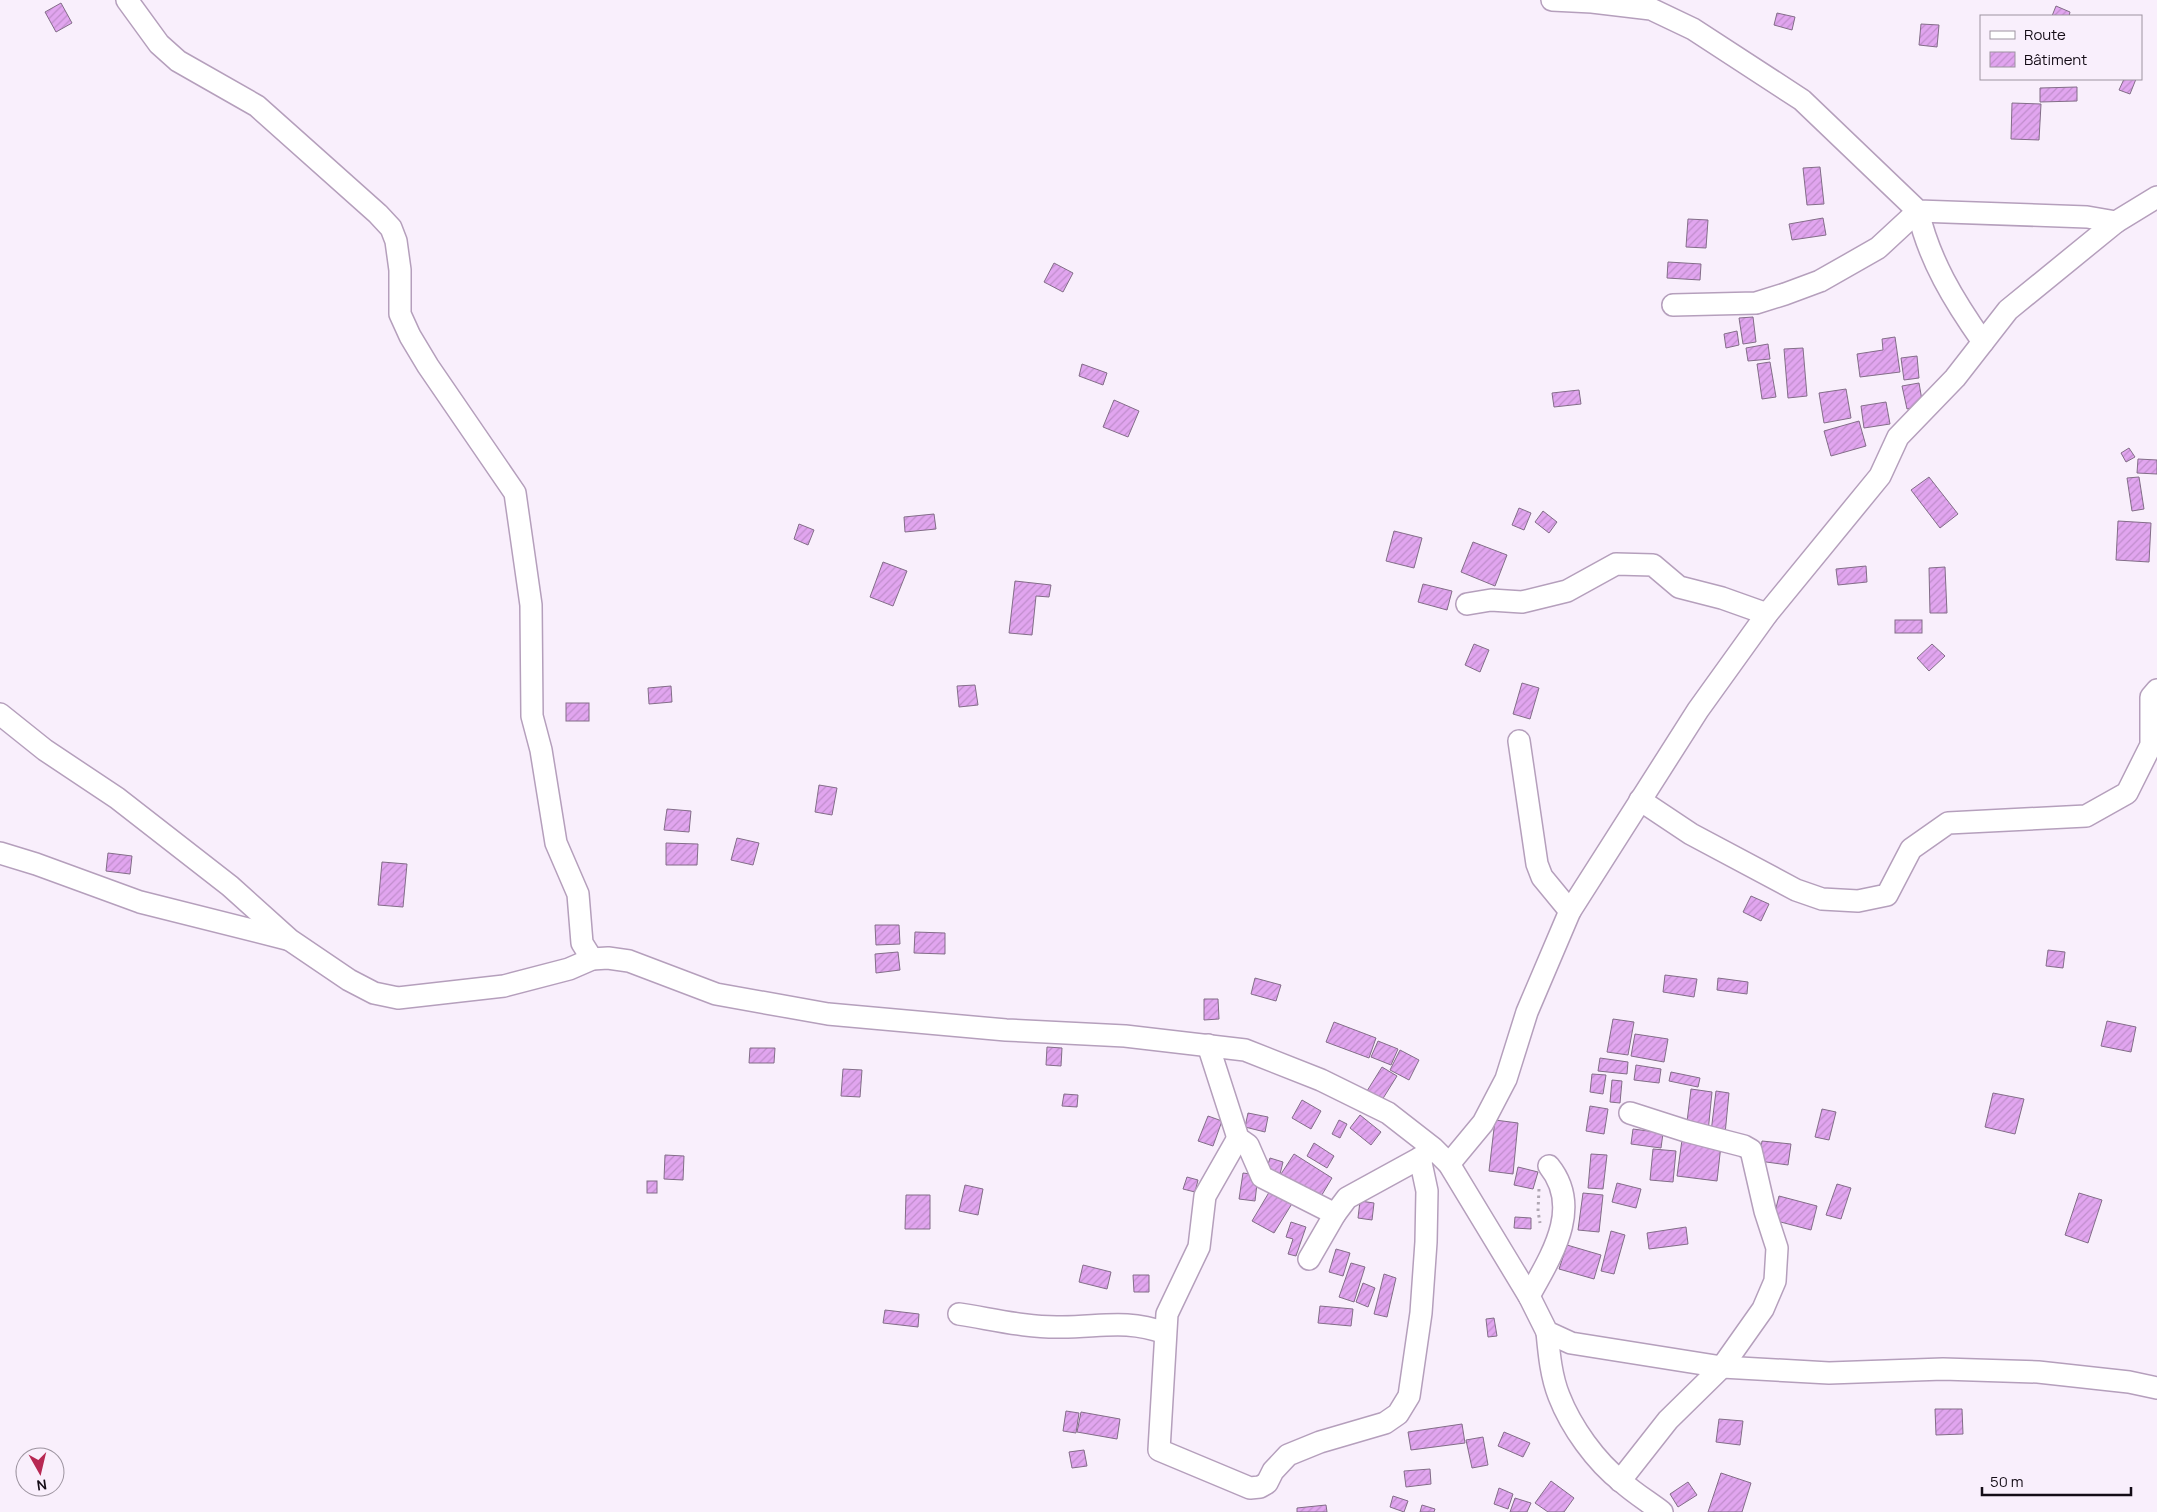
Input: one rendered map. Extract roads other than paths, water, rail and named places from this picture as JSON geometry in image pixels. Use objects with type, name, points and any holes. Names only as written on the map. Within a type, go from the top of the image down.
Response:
[{"type":"street","points":[[126,0],[159,44],[178,61],[257,106],[378,214],[391,228],[396,241],[400,270],[400,314],[410,336],[428,366],[515,493],[531,605],[532,716],[541,750],[556,843],[578,894],[582,943],[592,959]]},
{"type":"street","points":[[1552,0],[1592,2],[1651,9],[1693,28],[1802,100],[1839,133],[1865,162],[1918,211],[1923,235],[1942,279],[1982,342]]},
{"type":"street","points":[[1449,1164],[1483,1123],[1506,1079],[1527,1012],[1570,911],[1698,710],[1767,614],[1880,476],[1898,437],[1955,378],[2008,310],[2116,222],[2157,197]]},
{"type":"street","points":[[1673,305],[1756,303],[1820,281],[1878,248],[1918,211],[2086,217],[2116,222]]},
{"type":"street","points":[[1468,604],[1491,600],[1522,602],[1567,591],[1616,564],[1653,565],[1679,587],[1722,598],[1767,614]]},
{"type":"street","points":[[1640,800],[1691,834],[1796,890],[1822,899],[1858,901],[1887,895],[1911,850],[1948,823],[2086,816],[2127,792],[2151,745],[2151,697],[2157,690]]},
{"type":"street","points":[[0,714],[45,750],[117,798],[170,839],[230,886],[290,940],[349,980],[374,993],[398,998],[504,986],[570,969],[592,959],[608,958],[629,960],[716,994],[828,1014],[1006,1030],[1125,1036],[1208,1045],[1245,1050],[1321,1080],[1388,1113],[1427,1153],[1449,1164],[1529,1296],[1547,1332],[1550,1361],[1559,1396],[1572,1423],[1593,1452],[1620,1481],[1662,1512]]},
{"type":"street","points":[[1519,741],[1537,864],[1542,877],[1570,911]]},
{"type":"street","points":[[0,853],[140,902],[290,940]]},
{"type":"street","points":[[1208,1045],[1238,1138],[1248,1146],[1262,1177],[1335,1214]]},
{"type":"street","points":[[1620,1481],[1668,1420],[1722,1367],[1764,1309],[1776,1281],[1777,1248],[1765,1211],[1751,1150],[1744,1146],[1686,1131],[1630,1113]]},
{"type":"street","points":[[1238,1138],[1205,1196],[1199,1247],[1168,1314],[1165,1334],[1159,1450],[1250,1488],[1260,1487],[1267,1483],[1273,1471],[1288,1455],[1320,1442],[1385,1423],[1398,1414],[1409,1396],[1421,1313],[1427,1153]]},
{"type":"street","points":[[1309,1259],[1335,1214],[1347,1198],[1427,1153]]},
{"type":"street","points":[[1529,1296],[1557,1245],[1562,1227],[1563,1190],[1558,1177],[1549,1166]]},
{"type":"street","points":[[958,1314],[1014,1323],[1061,1327],[1100,1324],[1145,1326],[1165,1334]]},
{"type":"street","points":[[1547,1332],[1571,1344],[1722,1367],[1829,1372],[1943,1369],[2038,1372],[2129,1382],[2157,1388]]}]
